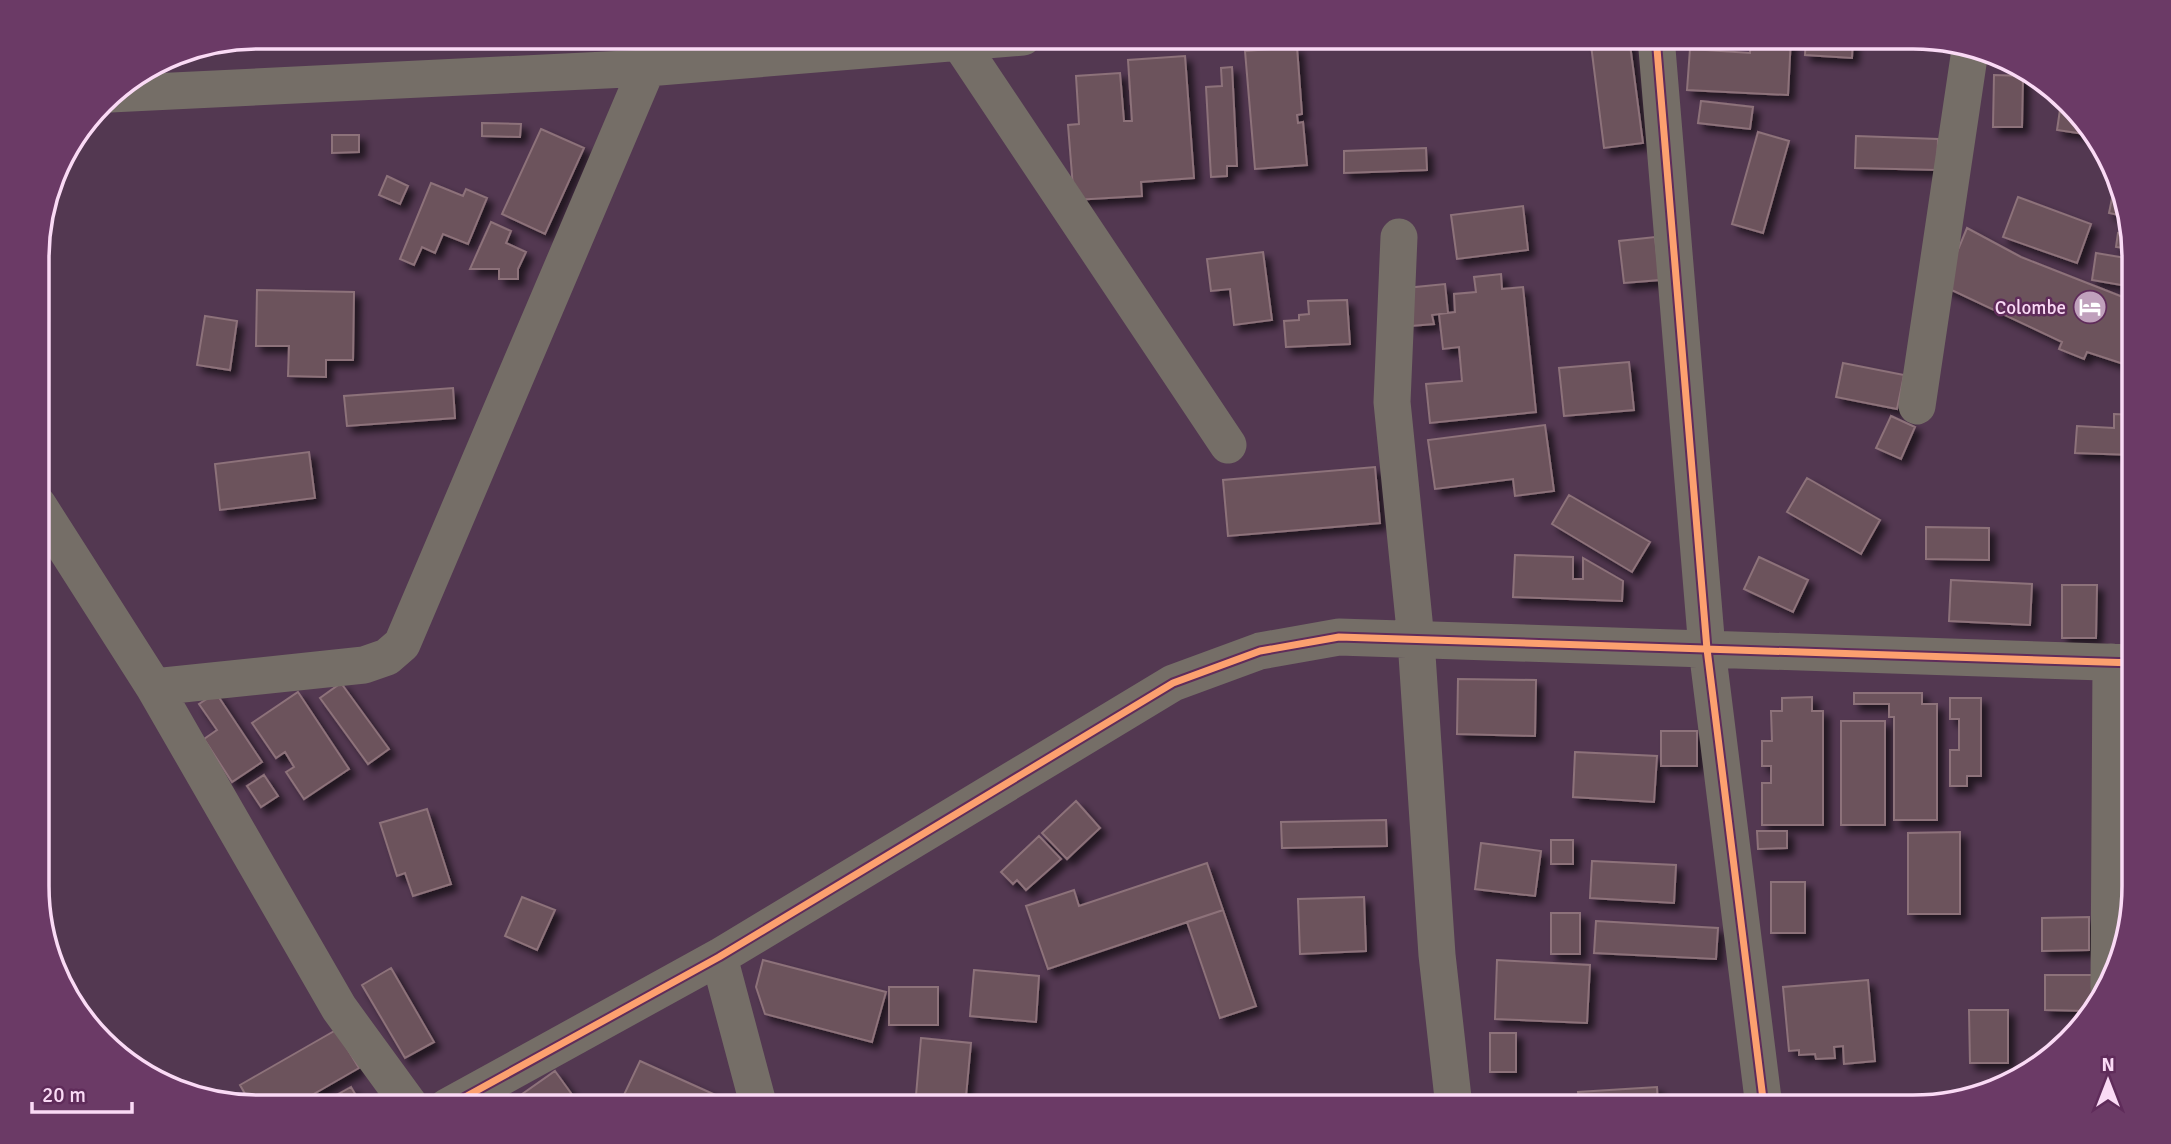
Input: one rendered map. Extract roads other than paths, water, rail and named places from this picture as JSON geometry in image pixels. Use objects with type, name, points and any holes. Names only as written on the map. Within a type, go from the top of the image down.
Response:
[{"type":"street","points":[[130,93],[646,68],[874,49]]},
{"type":"street","points":[[963,49],[1228,445]]},
{"type":"street","points":[[1657,49],[1707,649],[1763,1095]]},
{"type":"street","points":[[1917,406],[1969,57]]},
{"type":"street","points":[[154,687],[364,665],[387,657],[402,644],[646,68]]},
{"type":"street","points":[[1399,237],[1392,402],[1416,640],[1437,955],[1453,1095]]},
{"type":"street","points":[[49,522],[154,687],[340,1008],[402,1095]]},
{"type":"street","points":[[469,1095],[719,957],[1172,683],[1259,651],[1339,637],[2122,663],[2110,955]]},
{"type":"street","points":[[719,957],[756,1095]]},
{"type":"place","name":"Colombe","points":[[2090,307]]}]
